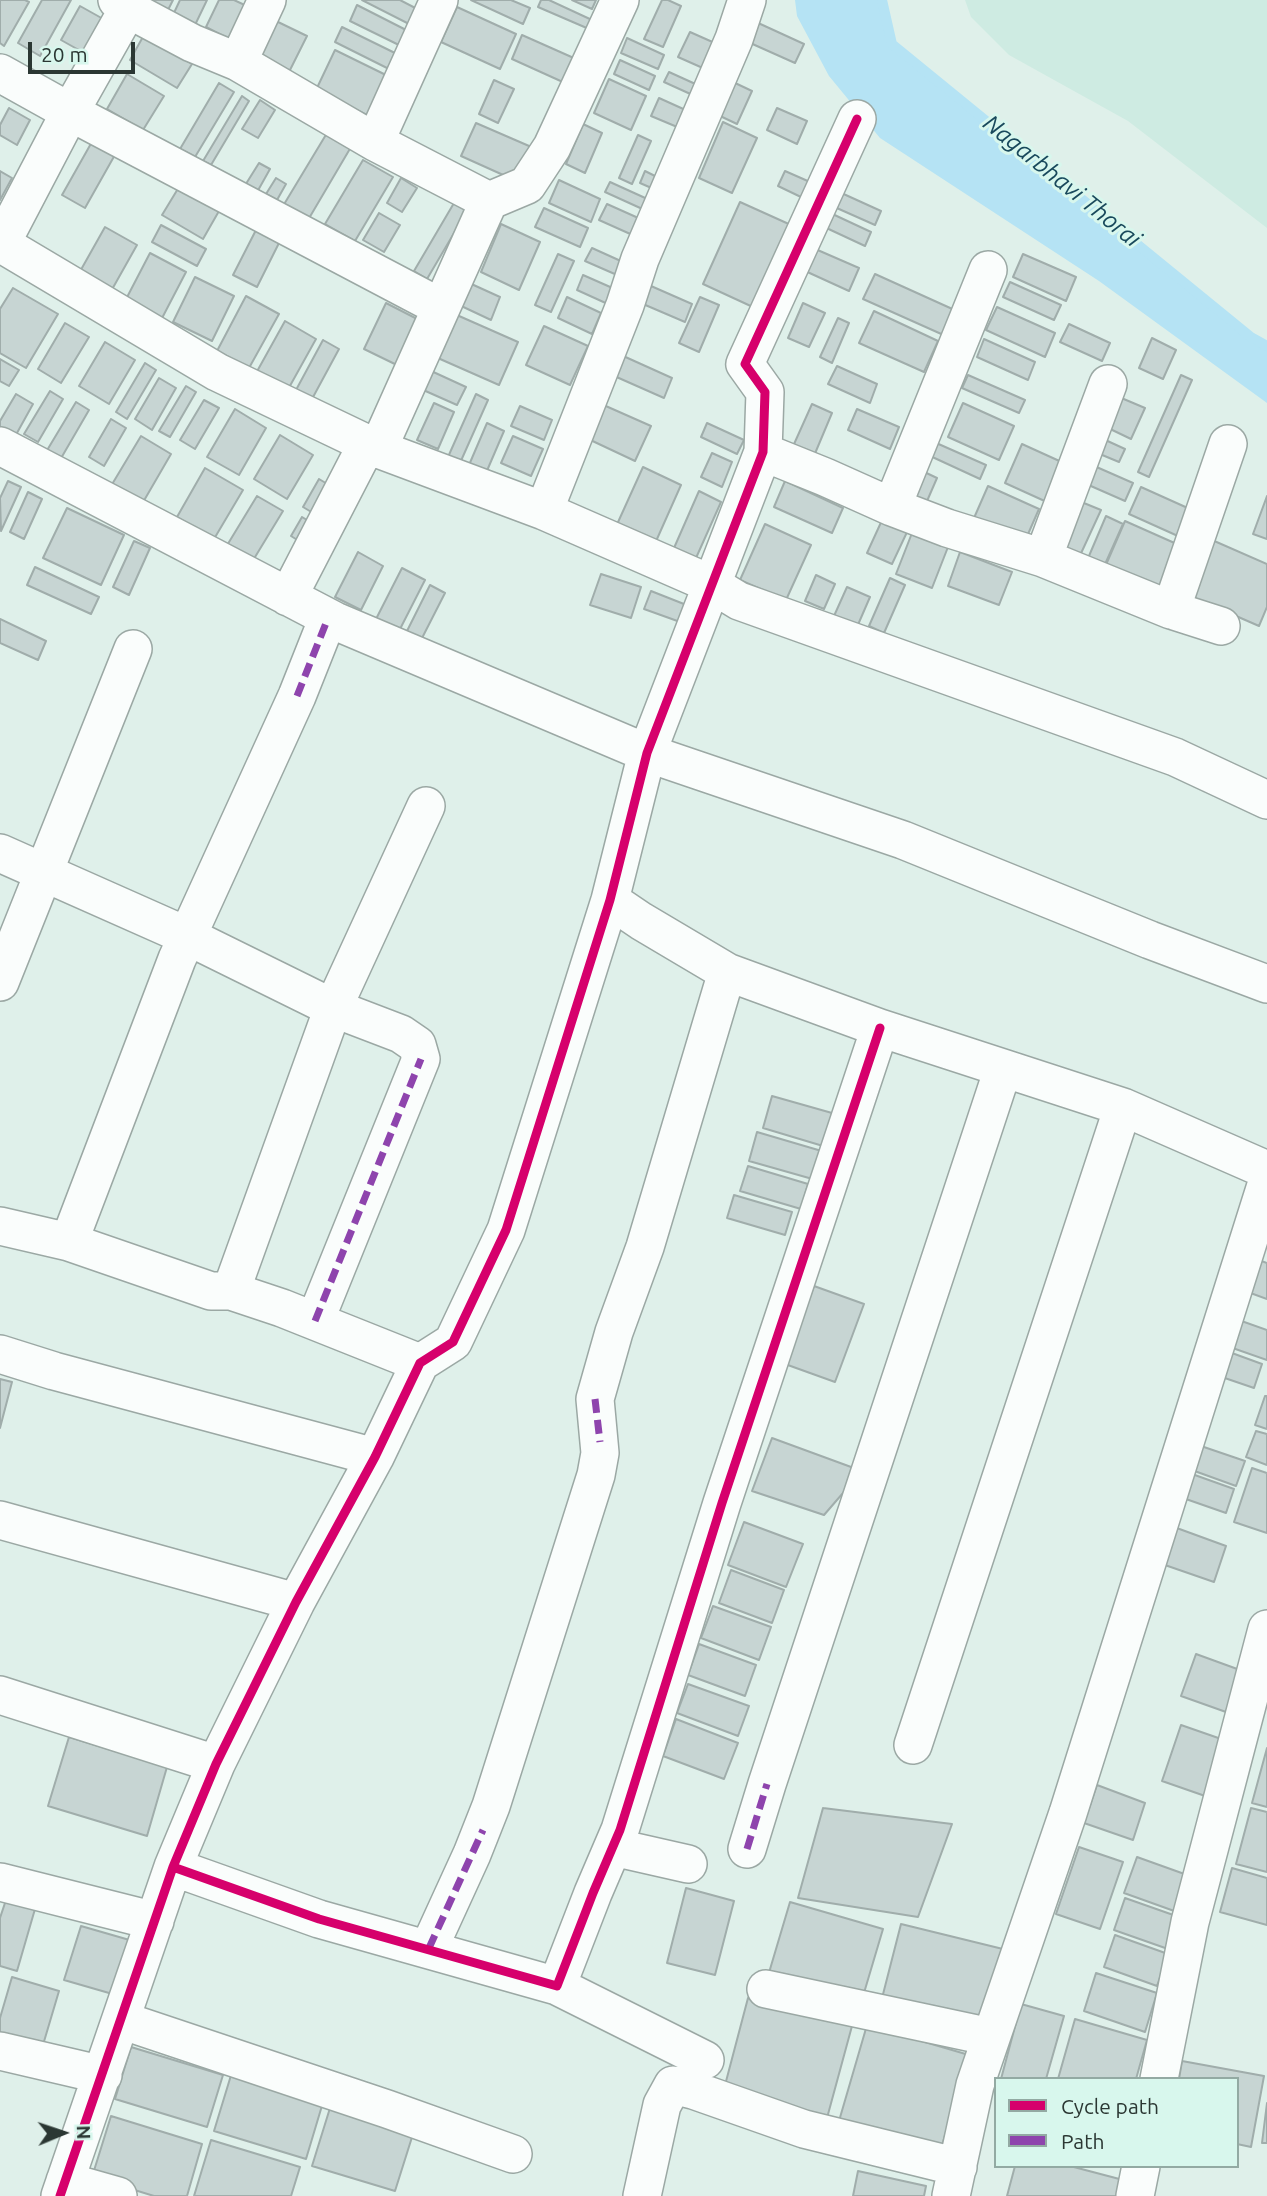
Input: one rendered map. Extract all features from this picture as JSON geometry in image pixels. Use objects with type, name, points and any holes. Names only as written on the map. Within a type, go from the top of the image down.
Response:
[{"type":"street","points":[[238,62],[267,0]]},
{"type":"street","points":[[375,142],[439,0]]},
{"type":"street","points":[[288,597],[372,446],[489,201],[527,185],[552,147],[620,0]]},
{"type":"street","points":[[544,511],[620,318],[640,259],[734,39],[747,0]]},
{"type":"street","points":[[489,201],[375,142],[238,62],[192,43],[122,4],[70,112],[0,244],[217,372],[372,446],[544,511],[711,584],[739,601],[1175,757],[1267,800]]},
{"type":"street","points":[[0,73],[440,307]]},
{"type":"street","points":[[118,2196],[62,2188],[173,1867],[216,1764],[296,1602],[375,1457],[420,1363],[453,1342],[506,1230],[610,900],[647,753],[763,452],[765,392],[746,363],[857,119]]},
{"type":"street","points":[[891,507],[988,270]]},
{"type":"street","points":[[1043,558],[1108,384]]},
{"type":"street","points":[[1171,610],[1228,444]]},
{"type":"street","points":[[0,446],[328,618],[647,753],[903,840],[1150,940],[1267,984]]},
{"type":"street","points":[[763,452],[891,507],[1043,558],[1171,610],[1221,626]]},
{"type":"street","points":[[69,1242],[187,936],[297,696],[328,618]]},
{"type":"street","points":[[0,982],[133,649]]},
{"type":"street","points":[[231,1291],[333,1008],[426,806]]},
{"type":"street","points":[[0,853],[187,936],[333,1008],[401,1034],[417,1045],[421,1059],[315,1321]]},
{"type":"street","points":[[610,900],[727,972],[880,1028],[1123,1107],[1267,1170]]},
{"type":"street","points":[[429,1948],[491,1806],[596,1475],[600,1453],[595,1399],[614,1332],[645,1247],[727,972]]},
{"type":"street","points":[[557,1986],[620,1830],[722,1503],[880,1028]]},
{"type":"street","points":[[747,1849],[1003,1069]]},
{"type":"street","points":[[913,1745],[1123,1107]]},
{"type":"street","points":[[642,2196],[662,2105],[673,2085],[955,2181],[975,2085],[1068,1813],[1267,1182]]},
{"type":"street","points":[[0,1226],[69,1242],[211,1291],[231,1291],[420,1363]]},
{"type":"street","points":[[0,1354],[375,1457]]},
{"type":"street","points":[[0,1520],[296,1602]]},
{"type":"street","points":[[1159,2077],[1190,1922],[1267,1629]]},
{"type":"street","points":[[0,1695],[216,1764]]},
{"type":"street","points":[[613,1847],[688,1864]]},
{"type":"street","points":[[173,1867],[319,1919],[557,1986],[705,2060]]},
{"type":"street","points":[[0,1882],[155,1922]]},
{"type":"street","points":[[766,1989],[991,2037]]},
{"type":"street","points":[[121,2020],[513,2154]]},
{"type":"street","points":[[0,2052],[103,2075]]},
{"type":"street","points":[[1135,2196],[1141,2168]]},
{"type":"shaded area","points":[[965,0],[1267,0],[1267,228],[1128,121],[1009,55],[971,17]]},
{"type":"water","name":"Nagarbhavi Thorai","points":[[795,0],[882,0],[893,44],[1251,337],[1267,344],[1267,403],[1099,281],[880,138],[829,76],[797,16]]},
{"type":"building","points":[[0,0],[29,2],[4,46],[0,43]]},
{"type":"building","points":[[42,0],[71,0],[40,56],[18,43]]},
{"type":"building","points":[[149,0],[173,0],[168,10]]},
{"type":"building","points":[[180,0],[207,0],[195,25],[173,15]]},
{"type":"building","points":[[219,0],[234,0],[249,7],[233,41],[206,27]]},
{"type":"building","points":[[362,0],[400,0],[423,12],[415,27]]},
{"type":"building","points":[[471,0],[511,0],[530,8],[523,24]]},
{"type":"building","points":[[541,0],[549,0],[592,20],[589,29],[538,7]]},
{"type":"building","points":[[572,0],[596,0],[592,9]]},
{"type":"building","points":[[662,0],[681,6],[663,47],[644,39]]},
{"type":"building","points":[[357,5],[412,33],[405,48],[350,21]]},
{"type":"building","points":[[80,6],[105,20],[86,54],[61,40]]},
{"type":"building","points":[[457,7],[516,34],[500,69],[441,42]]},
{"type":"building","points":[[276,21],[307,36],[287,76],[256,61]]},
{"type":"building","points":[[756,22],[804,44],[795,63],[748,42]]},
{"type":"building","points":[[342,27],[399,55],[391,70],[335,42]]},
{"type":"building","points":[[690,32],[717,44],[705,69],[678,57]]},
{"type":"building","points":[[144,35],[192,64],[177,88],[130,60]]},
{"type":"building","points":[[522,35],[576,59],[565,83],[512,59]]},
{"type":"building","points":[[627,38],[664,55],[658,69],[621,53]]},
{"type":"building","points":[[335,50],[390,77],[371,117],[316,90]]},
{"type":"building","points":[[620,60],[655,76],[649,90],[614,74]]},
{"type":"building","points":[[669,72],[702,87],[697,97],[664,82]]},
{"type":"building","points":[[127,74],[164,96],[143,130],[107,109]]},
{"type":"building","points":[[609,79],[646,96],[631,130],[594,113]]},
{"type":"building","points":[[494,80],[514,89],[498,123],[479,114]]},
{"type":"building","points":[[733,82],[752,91],[737,124],[718,115]]},
{"type":"building","points":[[219,83],[234,92],[195,157],[180,149]]},
{"type":"building","points":[[242,96],[249,101],[211,165],[203,161]]},
{"type":"building","points":[[659,98],[690,112],[682,129],[651,116]]},
{"type":"building","points":[[260,100],[275,110],[258,138],[242,129]]},
{"type":"building","points":[[9,108],[30,120],[17,145],[0,135],[0,125]]},
{"type":"building","points":[[777,108],[807,121],[797,144],[767,130]]},
{"type":"building","points":[[723,122],[757,138],[732,193],[699,178]]},
{"type":"building","points":[[476,123],[536,149],[521,183],[461,156]]},
{"type":"building","points":[[583,124],[602,133],[585,173],[566,164]]},
{"type":"building","points":[[327,133],[351,147],[308,220],[283,206]]},
{"type":"building","points":[[638,135],[651,141],[632,184],[619,178]]},
{"type":"building","points":[[93,140],[116,153],[85,208],[62,195]]},
{"type":"building","points":[[363,160],[393,177],[355,241],[325,224]]},
{"type":"building","points":[[259,163],[270,169],[256,194],[244,187]]},
{"type":"building","points":[[0,171],[12,178],[0,200]]},
{"type":"building","points":[[645,171],[661,179],[656,190],[640,183]]},
{"type":"building","points":[[785,171],[810,182],[803,198],[778,186]]},
{"type":"building","points":[[276,178],[286,184],[277,200],[266,194]]},
{"type":"building","points":[[401,178],[417,188],[402,212],[387,203]]},
{"type":"building","points":[[559,180],[600,199],[591,222],[549,203]]},
{"type":"building","points":[[610,182],[654,202],[649,212],[605,192]]},
{"type":"building","points":[[179,187],[219,211],[203,239],[162,215]]},
{"type":"building","points":[[837,191],[881,211],[875,225],[830,205]]},
{"type":"building","points":[[740,202],[791,225],[755,308],[703,284]]},
{"type":"building","points":[[454,203],[467,211],[427,279],[414,271]]},
{"type":"building","points":[[607,204],[645,221],[637,237],[599,220]]},
{"type":"building","points":[[544,208],[588,228],[580,247],[535,227]]},
{"type":"building","points":[[826,211],[871,232],[865,246],[820,225]]},
{"type":"building","points":[[379,213],[400,225],[384,252],[363,240]]},
{"type":"building","points":[[501,224],[540,242],[519,290],[481,272]]},
{"type":"building","points":[[161,225],[206,249],[197,266],[152,242]]},
{"type":"building","points":[[105,227],[137,245],[110,293],[78,275]]},
{"type":"building","points":[[256,230],[280,241],[257,287],[233,275]]},
{"type":"building","points":[[592,248],[623,262],[617,275],[585,261]]},
{"type":"building","points":[[813,248],[859,268],[849,291],[803,270]]},
{"type":"building","points":[[150,253],[186,272],[160,322],[124,303]]},
{"type":"building","points":[[558,254],[574,261],[551,312],[535,305]]},
{"type":"building","points":[[1023,254],[1076,277],[1066,301],[1013,277]]},
{"type":"building","points":[[875,274],[959,312],[948,337],[863,299]]},
{"type":"building","points":[[583,275],[617,290],[610,305],[577,290]]},
{"type":"building","points":[[195,277],[234,296],[212,341],[173,322]]},
{"type":"building","points":[[467,282],[500,297],[491,320],[457,304]]},
{"type":"building","points":[[1010,282],[1061,305],[1054,320],[1003,297]]},
{"type":"building","points":[[651,286],[692,304],[685,322],[643,304]]},
{"type":"building","points":[[13,288],[58,314],[26,368],[0,353],[0,309]]},
{"type":"building","points":[[246,296],[279,314],[249,368],[217,351]]},
{"type":"building","points":[[567,297],[601,313],[592,334],[558,318]]},
{"type":"building","points":[[700,297],[719,305],[699,352],[679,343]]},
{"type":"building","points":[[386,303],[425,323],[403,368],[364,349]]},
{"type":"building","points":[[803,303],[825,313],[809,347],[788,338]]},
{"type":"building","points":[[997,307],[1055,333],[1045,357],[986,330]]},
{"type":"building","points":[[874,311],[938,341],[924,372],[859,343]]},
{"type":"building","points":[[450,312],[518,342],[499,385],[431,355]]},
{"type":"building","points":[[838,318],[849,323],[832,363],[820,357]]},
{"type":"building","points":[[285,321],[316,339],[286,393],[255,375]]},
{"type":"building","points":[[65,323],[89,337],[61,383],[38,369]]},
{"type":"building","points":[[1069,324],[1110,343],[1102,361],[1060,342]]},
{"type":"building","points":[[544,326],[588,346],[570,385],[526,365]]},
{"type":"building","points":[[1152,338],[1176,350],[1163,379],[1139,368]]},
{"type":"building","points":[[984,339],[1035,362],[1028,380],[977,357]]},
{"type":"building","points":[[323,340],[339,349],[312,399],[296,390]]},
{"type":"building","points":[[105,342],[135,360],[109,404],[79,386]]},
{"type":"building","points":[[621,355],[672,378],[664,398],[612,375]]},
{"type":"building","points":[[0,359],[19,370],[9,386],[0,381]]},
{"type":"building","points":[[145,363],[156,370],[127,419],[116,412]]},
{"type":"building","points":[[837,366],[877,384],[870,403],[828,384]]},
{"type":"building","points":[[429,370],[466,387],[457,405],[421,389]]},
{"type":"building","points":[[968,375],[1025,400],[1019,413],[962,388]]},
{"type":"building","points":[[1181,375],[1192,380],[1149,477],[1138,472]]},
{"type":"building","points":[[159,378],[176,388],[152,430],[135,419]]},
{"type":"building","points":[[186,386],[196,392],[170,437],[159,431]]},
{"type":"building","points":[[50,391],[63,399],[38,442],[24,434]]},
{"type":"building","points":[[16,394],[33,404],[12,442],[0,435],[0,421]]},
{"type":"building","points":[[476,394],[488,400],[460,463],[448,457]]},
{"type":"building","points":[[1119,397],[1145,408],[1131,439],[1106,427]]},
{"type":"building","points":[[204,400],[219,408],[195,449],[180,440]]},
{"type":"building","points":[[76,402],[89,410],[60,460],[46,452]]},
{"type":"building","points":[[434,403],[454,412],[438,449],[417,440]]},
{"type":"building","points":[[599,403],[651,426],[635,461],[584,437]]},
{"type":"building","points":[[963,403],[1014,426],[999,460],[948,437]]},
{"type":"building","points":[[812,404],[832,413],[811,463],[790,453]]},
{"type":"building","points":[[520,406],[552,420],[544,440],[511,426]]},
{"type":"building","points":[[235,409],[266,428],[239,475],[207,457]]},
{"type":"building","points":[[857,409],[899,427],[890,449],[848,430]]},
{"type":"building","points":[[111,419],[126,428],[104,466],[89,457]]},
{"type":"building","points":[[487,423],[504,431],[486,473],[469,465]]},
{"type":"building","points":[[707,423],[744,440],[737,454],[701,437]]},
{"type":"building","points":[[280,435],[313,455],[287,499],[254,479]]},
{"type":"building","points":[[141,436],[171,454],[142,504],[111,486]]},
{"type":"building","points":[[513,436],[543,449],[531,476],[501,463]]},
{"type":"building","points":[[1101,438],[1125,449],[1119,462],[1095,452]]},
{"type":"building","points":[[934,442],[986,465],[980,479],[928,455]]},
{"type":"building","points":[[1022,444],[1066,464],[1049,503],[1005,483]]},
{"type":"building","points":[[712,453],[732,462],[722,487],[701,477]]},
{"type":"building","points":[[1092,465],[1133,483],[1125,501],[1084,483]]},
{"type":"building","points":[[643,467],[681,485],[653,548],[614,531]]},
{"type":"building","points":[[205,468],[243,490],[214,539],[177,517]]},
{"type":"building","points":[[918,469],[937,478],[924,508],[905,499]]},
{"type":"building","points":[[319,479],[339,491],[323,519],[303,507]]},
{"type":"building","points":[[8,481],[21,487],[1,531],[0,498]]},
{"type":"building","points":[[785,481],[843,508],[832,533],[774,507]]},
{"type":"building","points":[[988,486],[1039,509],[1025,541],[974,518]]},
{"type":"building","points":[[1141,487],[1201,514],[1189,541],[1129,514]]},
{"type":"building","points":[[699,491],[721,502],[696,558],[674,548]]},
{"type":"building","points":[[28,492],[42,499],[24,539],[10,532]]},
{"type":"building","points":[[257,496],[283,511],[252,562],[226,547]]},
{"type":"building","points":[[1267,496],[1267,539],[1253,534]]},
{"type":"building","points":[[1079,501],[1101,510],[1077,562],[1056,552]]},
{"type":"building","points":[[67,508],[124,535],[101,585],[43,558]]},
{"type":"building","points":[[1106,516],[1123,524],[1102,571],[1086,563]]},
{"type":"building","points":[[302,517],[322,529],[310,548],[291,536]]},
{"type":"building","points":[[883,518],[908,530],[892,564],[867,553]]},
{"type":"building","points":[[1125,521],[1188,549],[1168,595],[1105,567]]},
{"type":"building","points":[[765,524],[811,545],[786,600],[740,580]]},
{"type":"building","points":[[912,533],[948,547],[932,588],[896,574]]},
{"type":"building","points":[[1212,540],[1267,564],[1267,607],[1259,626],[1188,595]]},
{"type":"building","points":[[134,541],[150,548],[129,595],[113,587]]},
{"type":"building","points":[[358,552],[383,566],[361,610],[335,597]]},
{"type":"building","points":[[960,552],[1012,572],[999,605],[948,586]]},
{"type":"building","points":[[35,567],[99,597],[91,614],[27,585]]},
{"type":"building","points":[[402,568],[425,580],[398,633],[375,621]]},
{"type":"building","points":[[601,574],[641,587],[631,618],[590,605]]},
{"type":"building","points":[[816,575],[835,584],[824,609],[805,601]]},
{"type":"building","points":[[890,578],[905,585],[884,633],[869,626]]},
{"type":"building","points":[[430,585],[445,593],[420,642],[405,635]]},
{"type":"building","points":[[847,587],[870,597],[857,627],[834,616]]},
{"type":"building","points":[[651,591],[689,606],[683,623],[644,609]]},
{"type":"building","points":[[0,619],[46,641],[38,660],[0,643]]},
{"type":"building","points":[[772,1096],[832,1113],[823,1146],[763,1128]]},
{"type":"building","points":[[757,1132],[825,1152],[816,1180],[749,1161]]},
{"type":"building","points":[[748,1166],[808,1184],[801,1209],[740,1191]]},
{"type":"building","points":[[734,1195],[792,1212],[785,1235],[727,1218]]},
{"type":"building","points":[[1256,1259],[1267,1263],[1267,1299],[1245,1291]]},
{"type":"building","points":[[814,1286],[864,1304],[835,1382],[785,1364]]},
{"type":"building","points":[[1233,1318],[1267,1330],[1267,1360],[1224,1345]]},
{"type":"building","points":[[1221,1349],[1262,1364],[1254,1388],[1213,1374]]},
{"type":"building","points":[[0,1379],[12,1382],[0,1428]]},
{"type":"building","points":[[1267,1396],[1267,1429],[1255,1425]]},
{"type":"building","points":[[1256,1431],[1267,1434],[1267,1465],[1246,1457]]},
{"type":"building","points":[[772,1438],[862,1471],[824,1515],[752,1491]]},
{"type":"building","points":[[1198,1445],[1245,1461],[1236,1486],[1189,1469]]},
{"type":"building","points":[[1252,1468],[1267,1473],[1267,1533],[1234,1522]]},
{"type":"building","points":[[1192,1474],[1234,1489],[1226,1513],[1183,1498]]},
{"type":"building","points":[[744,1522],[803,1544],[786,1587],[728,1565]]},
{"type":"building","points":[[1174,1527],[1226,1546],[1214,1582],[1162,1564]]},
{"type":"building","points":[[731,1570],[784,1590],[772,1623],[719,1603]]},
{"type":"building","points":[[713,1606],[771,1627],[759,1660],[701,1638]]},
{"type":"building","points":[[699,1644],[756,1665],[745,1696],[688,1675]]},
{"type":"building","points":[[1196,1654],[1240,1670],[1226,1712],[1181,1696]]},
{"type":"building","points":[[688,1684],[749,1706],[738,1736],[677,1713]]},
{"type":"building","points":[[676,1719],[738,1743],[724,1779],[663,1756]]},
{"type":"building","points":[[1181,1725],[1227,1741],[1208,1797],[1162,1781]]},
{"type":"building","points":[[69,1737],[167,1767],[147,1836],[48,1806]]},
{"type":"building","points":[[1267,1748],[1267,1807],[1252,1803]]},
{"type":"building","points":[[1097,1785],[1145,1803],[1133,1840],[1084,1823]]},
{"type":"building","points":[[823,1808],[952,1824],[918,1917],[798,1898]]},
{"type":"building","points":[[1251,1808],[1267,1812],[1267,1872],[1236,1864]]},
{"type":"building","points":[[1079,1847],[1123,1862],[1100,1929],[1056,1914]]},
{"type":"building","points":[[1137,1857],[1190,1876],[1177,1912],[1124,1893]]},
{"type":"building","points":[[1232,1868],[1267,1878],[1267,1925],[1220,1912]]},
{"type":"building","points":[[686,1888],[734,1901],[715,1975],[667,1963]]},
{"type":"building","points":[[1125,1898],[1179,1917],[1168,1949],[1114,1930]]},
{"type":"building","points":[[6,1900],[35,1909],[17,1971],[0,1966],[0,1918]]},
{"type":"building","points":[[790,1902],[883,1929],[861,2003],[768,1976]]},
{"type":"building","points":[[901,1924],[1007,1950],[986,2032],[880,2006]]},
{"type":"building","points":[[81,1926],[133,1941],[116,1995],[64,1980]]},
{"type":"building","points":[[1115,1935],[1168,1954],[1157,1986],[1104,1967]]},
{"type":"building","points":[[1096,1973],[1157,1993],[1145,2032],[1084,2011]]},
{"type":"building","points":[[12,1977],[59,1991],[40,2055],[0,2042],[0,2018]]},
{"type":"building","points":[[748,1998],[852,2026],[827,2118],[724,2089]]},
{"type":"building","points":[[1021,2004],[1064,2016],[1047,2077],[1002,2077]]},
{"type":"building","points":[[1075,2019],[1147,2040],[1137,2077],[1059,2077]]},
{"type":"building","points":[[867,2025],[969,2055],[940,2152],[839,2121]]},
{"type":"building","points":[[131,2047],[223,2075],[207,2127],[115,2099]]},
{"type":"building","points":[[1182,2061],[1264,2076],[1251,2147],[1239,2144],[1239,2077],[1179,2077]]},
{"type":"building","points":[[232,2072],[324,2099],[306,2159],[214,2131]]},
{"type":"building","points":[[1267,2103],[1267,2143],[1262,2143]]},
{"type":"building","points":[[330,2108],[413,2134],[395,2191],[312,2166]]},
{"type":"building","points":[[111,2116],[202,2144],[187,2196],[154,2196],[92,2177]]},
{"type":"building","points":[[211,2140],[300,2167],[291,2196],[194,2196]]},
{"type":"building","points":[[1014,2168],[1078,2168],[1127,2181],[1123,2196],[1007,2196]]},
{"type":"building","points":[[858,2171],[926,2186],[924,2196],[853,2196]]},
{"type":"waterway","name":"Nagarbhavi Thorai","points":[[882,0],[892,44],[1251,337],[1267,346]]},
{"type":"marked path","points":[[297,696],[328,618]]},
{"type":"marked path","points":[[315,1321],[421,1059]]},
{"type":"marked path","points":[[595,1399],[600,1442]]},
{"type":"marked path","points":[[747,1849],[767,1784]]},
{"type":"marked path","points":[[429,1948],[483,1830]]},
{"type":"cycle path","points":[[60,2196],[173,1867],[216,1764],[296,1602],[375,1457],[420,1363],[453,1342],[506,1230],[610,900],[647,753],[763,452],[765,392],[745,364],[857,119]]},
{"type":"cycle path","points":[[173,1867],[319,1919],[557,1986],[620,1830],[722,1503],[880,1028]]}]
